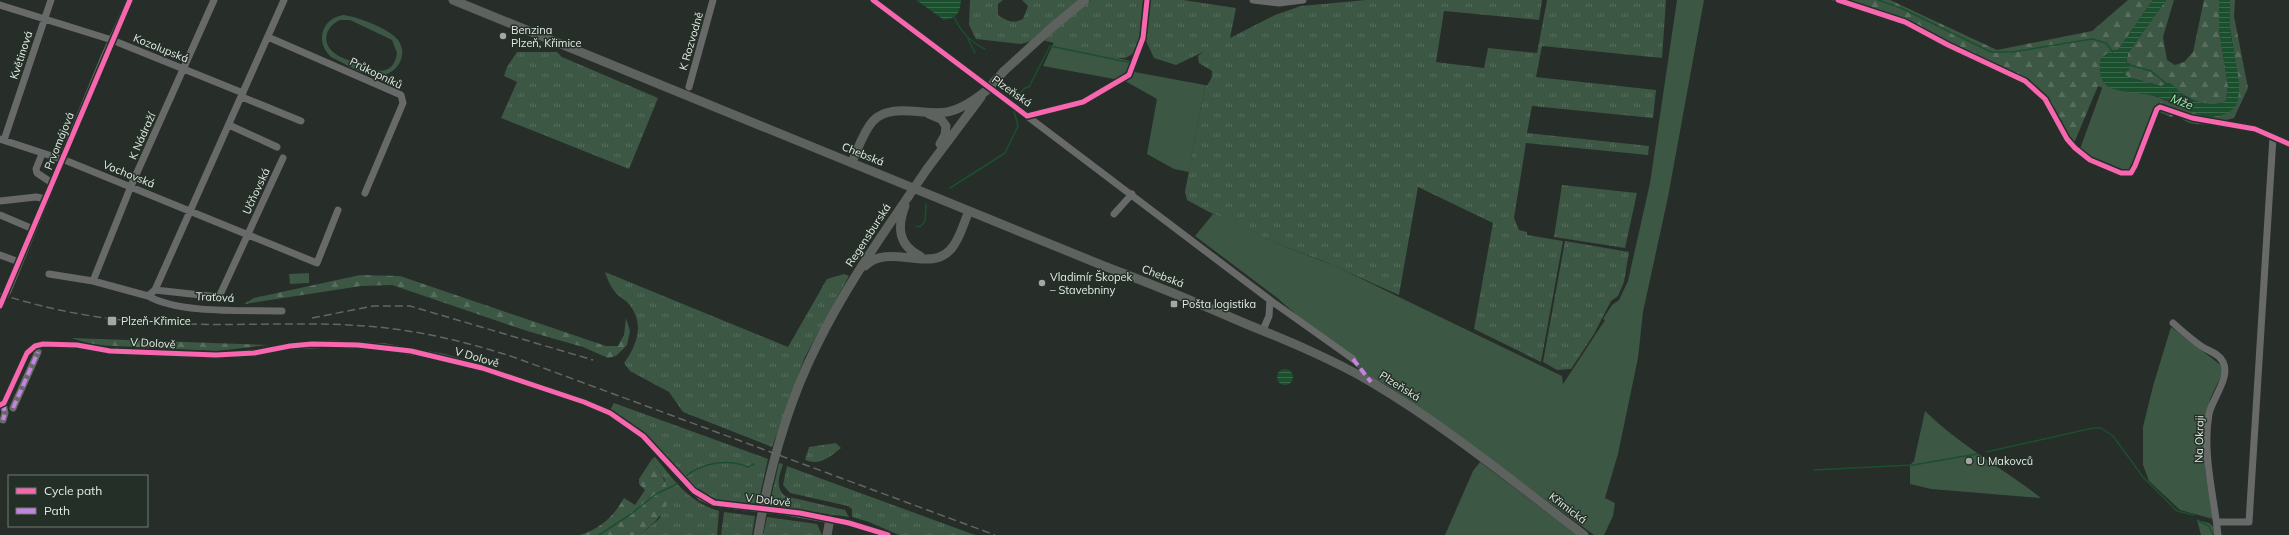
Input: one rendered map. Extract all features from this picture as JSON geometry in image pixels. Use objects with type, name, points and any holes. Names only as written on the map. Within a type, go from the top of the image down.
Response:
[{"type":"main road","name":"Chebská","points":[[453,0],[1262,330]]},
{"type":"main road","points":[[935,258],[919,255],[904,245],[900,233],[902,209],[908,197],[930,164],[987,90],[1021,55],[1085,0]]},
{"type":"main road","points":[[852,162],[867,129],[877,117],[893,111],[924,113],[954,110],[980,98]]},
{"type":"main road","points":[[924,113],[941,119],[946,126],[945,136],[930,164]]},
{"type":"main road","name":"Regensburská","points":[[758,535],[773,466],[801,379],[816,346],[854,279],[902,209]]},
{"type":"main road","points":[[854,279],[867,264],[884,256],[935,258],[949,252],[954,245],[969,211]]},
{"type":"main road","name":"Plzeňská","points":[[1262,330],[1339,366],[1390,394],[1456,439],[1538,501]]},
{"type":"main road","name":"Křimická","points":[[1538,501],[1584,535]]},
{"type":"main road","points":[[827,535],[830,519]]},
{"type":"street","name":"Květinová","points":[[2,140],[51,0]]},
{"type":"street","name":"Prvomájová","points":[[8,291],[62,159],[130,0]]},
{"type":"street","name":"K Nádraží","points":[[93,281],[131,186],[214,0]]},
{"type":"street","points":[[148,296],[155,290],[189,210],[229,125],[284,0]]},
{"type":"street","name":"K Rozvodně","points":[[689,87],[714,0]]},
{"type":"street","name":"Plzeňská","points":[[873,0],[1132,194],[1270,300],[1353,359]]},
{"type":"street","name":"Plzeňská","points":[[1027,116],[1083,102],[1129,75],[1143,38],[1148,0]]},
{"type":"street","points":[[1253,0],[1279,3],[1303,0]]},
{"type":"street","points":[[1838,0],[1905,22],[1948,45],[2024,80],[2045,99],[2067,139],[2075,148],[2090,160],[2121,174],[2131,173],[2157,109],[2160,107],[2192,118],[2255,130],[2273,136],[2289,144]]},
{"type":"street","name":"Kozolupská","points":[[0,5],[112,40],[184,69],[301,121]]},
{"type":"street","name":"Průkopníků","points":[[268,37],[401,95],[403,103],[365,193]]},
{"type":"street","points":[[229,125],[277,147]]},
{"type":"street","points":[[2217,522],[2249,522],[2273,136]]},
{"type":"street","name":"Vochovská","points":[[2,140],[42,154],[62,159],[248,234]]},
{"type":"street","points":[[42,154],[36,169],[37,173],[52,183]]},
{"type":"street","name":"Učňovská","points":[[219,297],[284,158]]},
{"type":"street","points":[[1114,214],[1132,194]]},
{"type":"street","points":[[0,201],[36,197],[46,200]]},
{"type":"street","points":[[248,234],[316,263],[338,210]]},
{"type":"street","points":[[0,215],[33,229]]},
{"type":"street","points":[[0,255],[19,262]]},
{"type":"street","name":"Traťová","points":[[50,274],[93,281],[148,296],[157,302],[199,308],[282,311]]},
{"type":"street","name":"Traťová","points":[[155,290],[219,297]]},
{"type":"street","points":[[1262,330],[1269,316],[1270,300]]},
{"type":"street","name":"Na Okraji","points":[[2173,323],[2202,347],[2217,355],[2223,362],[2225,369],[2224,377],[2209,414],[2208,437],[2210,479],[2218,535]]},
{"type":"street","name":"V Dolově","points":[[1,404],[27,353],[35,346],[43,344],[77,345],[110,351],[216,355],[254,353],[290,346],[345,345],[385,347],[441,357],[482,368],[584,402],[610,413],[642,436],[701,497],[714,503],[781,511],[830,519],[888,535]]},
{"type":"street","points":[[13,408],[38,352]]},
{"type":"street","points":[[14,380],[24,384]]},
{"type":"street","points":[[1,404],[5,413],[3,420]]},
{"type":"green space","points":[[970,0],[1003,0],[998,4],[998,15],[1013,22],[1023,19],[1028,6],[1022,0],[1079,0],[1031,41],[1021,44],[976,39],[969,25]]},
{"type":"green space","points":[[1091,0],[1143,0],[1139,40],[1135,53],[1125,58],[1115,58],[1042,40]]},
{"type":"green space","points":[[1150,0],[1183,0],[1236,8],[1230,38],[1275,15],[1301,6],[1366,0],[1542,0],[1539,20],[1444,11],[1436,62],[1484,68],[1488,48],[1537,53],[1547,0],[1666,0],[1662,58],[1542,46],[1536,77],[1656,90],[1653,118],[1532,106],[1527,133],[1649,146],[1648,155],[1526,143],[1514,218],[1519,230],[1527,232],[1527,235],[1563,241],[1541,362],[1474,329],[1493,223],[1418,187],[1399,295],[1323,261],[1276,243],[1209,212],[1187,200],[1185,192],[1205,85],[1207,86],[1210,81],[1212,71],[1199,63],[1198,56],[1203,52],[1176,65],[1154,58],[1145,39]]},
{"type":"green space","points":[[1677,0],[1704,0],[1668,197],[1643,312],[1638,358],[1618,454],[1605,498],[1615,503],[1613,516],[1604,535],[1594,535],[1430,415],[1391,388],[1361,371],[1276,297],[1195,236],[1213,214],[1222,217],[1276,243],[1335,266],[1562,376],[1563,384],[1605,320],[1603,319],[1612,305],[1619,300],[1628,281],[1650,183]]},
{"type":"green space","points":[[1831,0],[1890,0],[1997,50],[2092,31],[2128,0],[2153,0],[2118,50],[2110,51],[2100,64],[2104,83],[2113,89],[2157,97],[2207,117],[2215,116],[2239,86],[2230,28],[2230,0],[2235,0],[2234,16],[2248,88],[2234,118],[2212,123],[2195,124],[2176,115],[2171,117],[2098,86],[2072,148],[2040,97],[2028,86],[1909,25]]},
{"type":"green space","points":[[2166,0],[2174,0],[2163,37],[2167,60],[2175,65],[2184,62],[2193,52],[2204,0],[2219,0],[2219,29],[2228,86],[2226,101],[2216,104],[2199,102],[2188,98],[2169,83],[2161,86],[2124,75],[2128,53]]},
{"type":"green space","points":[[343,15],[356,18],[381,28],[394,36],[401,46],[402,53],[399,64],[389,73],[376,76],[359,71],[331,57],[323,45],[322,38],[325,26],[336,17]],"holes":[[[340,20],[350,20],[392,40],[397,53],[395,62],[391,67],[386,70],[373,70],[341,57],[331,50],[326,41],[329,29]]]},
{"type":"green space","points":[[1054,42],[1134,62],[1129,71],[1205,85],[1189,172],[1174,169],[1147,154],[1157,99],[1125,81],[1043,66]]},
{"type":"green space","points":[[517,52],[557,52],[562,57],[658,98],[629,169],[501,118],[517,82],[504,76],[507,67]]},
{"type":"green space","points":[[2104,83],[2124,91],[2146,94],[2160,98],[2129,172],[2085,155],[2080,149]]},
{"type":"green space","points":[[1562,185],[1637,193],[1625,248],[1554,237]]},
{"type":"green space","points":[[1565,241],[1629,252],[1624,282],[1618,296],[1611,301],[1594,334],[1571,369],[1557,370],[1543,362]]},
{"type":"green space","points":[[605,272],[788,347],[827,279],[844,274],[849,276],[805,357],[772,447],[683,412],[669,392],[630,371],[624,363],[636,342],[638,327],[637,319],[629,304],[612,288]]},
{"type":"green space","points":[[309,273],[309,283],[290,284],[289,274]]},
{"type":"green space","points":[[360,275],[400,276],[606,346],[618,346],[624,335],[626,318],[630,331],[627,345],[616,356],[608,358],[583,347],[527,331],[392,285],[361,286],[244,304],[254,298]]},
{"type":"green space","points":[[2171,327],[2222,366],[2223,372],[2210,399],[2205,429],[2205,469],[2213,519],[2180,510],[2149,481],[2143,465],[2143,427],[2153,386]]},
{"type":"green space","points":[[71,338],[268,345],[216,351],[94,345]]},
{"type":"green space","points":[[614,403],[768,459],[758,504],[728,502],[712,498],[697,488],[645,433],[610,410]]},
{"type":"green space","points":[[1925,411],[1952,435],[2041,498],[1931,489],[1910,484],[1910,465],[1914,461]]},
{"type":"green space","points":[[836,443],[841,448],[824,460],[810,462],[805,460],[809,447]]},
{"type":"green space","points":[[655,457],[683,490],[690,496],[698,502],[719,511],[717,535],[640,535],[660,518],[665,480],[652,459]]},
{"type":"green space","points":[[652,459],[660,472],[668,492],[668,501],[665,509],[659,517],[640,535],[580,535],[594,529],[606,521],[616,511],[624,498],[635,505],[645,490],[639,484],[639,479]]},
{"type":"green space","points":[[1480,462],[1577,535],[1445,535],[1473,471]]},
{"type":"green space","points":[[779,463],[783,464],[779,477],[779,485],[785,496],[845,510],[849,517],[769,506]]},
{"type":"green space","points":[[787,466],[975,535],[899,535],[869,522],[852,517],[852,509],[848,506],[790,493],[783,485]]},
{"type":"green space","points":[[724,512],[755,516],[752,535],[721,535]]},
{"type":"green space","points":[[767,517],[817,524],[822,535],[763,535]]},
{"type":"green space","points":[[2197,520],[2209,523],[2215,528],[2216,535],[2201,535]]},
{"type":"water","points":[[916,0],[961,0],[959,12],[952,18],[944,20]]},
{"type":"water","name":"Mže","points":[[2153,0],[2166,0],[2128,53],[2126,63],[2130,63],[2129,71],[2123,72],[2128,77],[2161,86],[2169,83],[2183,95],[2198,102],[2215,104],[2226,101],[2228,86],[2219,29],[2219,0],[2230,0],[2230,28],[2239,81],[2238,101],[2234,108],[2221,116],[2206,117],[2158,97],[2116,90],[2105,84],[2100,71],[2101,58],[2110,51],[2118,50]]},
{"type":"water","points":[[1285,369],[1292,374],[1293,377],[1288,384],[1285,385],[1278,380],[1277,377],[1282,370]]},
{"type":"waterway","points":[[1878,0],[1901,8],[1991,52],[2012,52],[2092,39],[2106,43],[2113,52]]},
{"type":"waterway","points":[[954,17],[966,36],[985,49]]},
{"type":"waterway","points":[[968,39],[975,53]]},
{"type":"waterway","points":[[1011,91],[1015,98],[1025,88],[1029,87],[1050,46],[1132,63]]},
{"type":"waterway","points":[[2130,65],[2151,71],[2168,85]]},
{"type":"waterway","points":[[950,188],[1005,153],[1018,126],[1014,111]]},
{"type":"waterway","points":[[916,226],[920,227],[925,221],[926,204]]},
{"type":"waterway","points":[[1986,452],[2093,428],[2101,428],[2113,436],[2143,477],[2177,511],[2194,515]]},
{"type":"waterway","points":[[1814,470],[1913,465],[1977,454]]},
{"type":"waterway","points":[[686,476],[700,468],[716,463],[733,463],[748,467],[754,464]]},
{"type":"waterway","points":[[599,535],[631,514],[656,494],[677,484]]},
{"type":"waterway","points":[[2197,520],[2209,526],[2213,535]]},
{"type":"tunnel","points":[[0,306],[8,291]]},
{"type":"railway","points":[[0,294],[60,310],[122,320],[188,324],[315,324],[366,326],[405,330],[462,342],[519,359],[995,535]]},
{"type":"railway","points":[[312,318],[373,306],[410,306],[593,360]]},
{"type":"marked path","points":[[13,408],[38,352]]},
{"type":"marked path","points":[[1353,359],[1371,382]]},
{"type":"marked path","points":[[3,403],[5,413],[3,420]]},
{"type":"cycle path","points":[[0,306],[130,0]]},
{"type":"cycle path","points":[[873,0],[1027,116],[1083,102],[1129,75],[1143,38],[1147,0]]},
{"type":"cycle path","points":[[1838,0],[1905,22],[1948,45],[2025,81],[2045,99],[2067,139],[2075,148],[2090,160],[2121,173],[2131,173],[2157,109],[2160,107],[2192,118],[2255,129],[2289,144]]},
{"type":"cycle path","points":[[0,405],[4,403],[27,353],[35,346],[43,344],[77,345],[110,351],[216,355],[254,353],[290,346],[312,344],[358,345],[411,351],[482,368],[584,402],[610,413],[643,436],[694,491],[714,503],[800,513],[849,523],[888,535]]},
{"type":"place","name":"Benzina Plzeň, Křimice","points":[[503,36]]},
{"type":"place","name":"Vladimír Škopek – Stavebniny","points":[[1042,283]]},
{"type":"place","name":"Pošta logistika","points":[[1174,304]]},
{"type":"place","name":"Plzeň-Křimice","points":[[112,321]]},
{"type":"place","name":"U Makovců","points":[[1969,461]]}]
